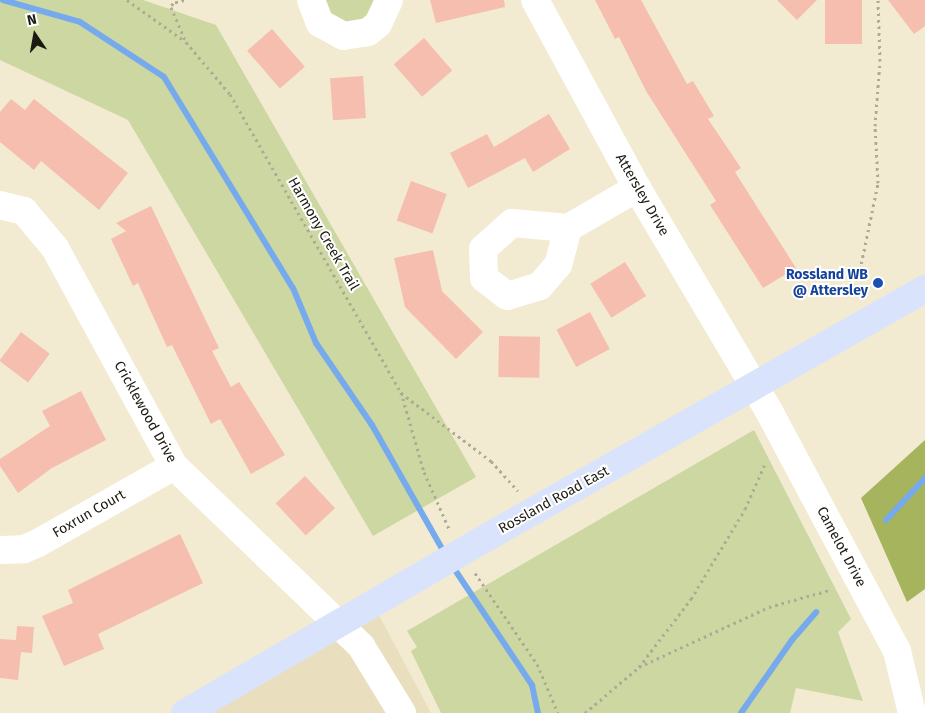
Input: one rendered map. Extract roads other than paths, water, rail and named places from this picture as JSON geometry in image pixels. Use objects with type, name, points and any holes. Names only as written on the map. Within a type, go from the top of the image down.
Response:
[{"type":"main road","name":"Rossland Road East","points":[[185,713],[477,543],[925,289]]},
{"type":"street","points":[[311,0],[320,23],[343,36],[368,32],[378,24],[388,0]]},
{"type":"street","name":"Attersley Drive","points":[[535,0],[637,188],[755,386]]},
{"type":"street","points":[[568,228],[637,188]]},
{"type":"street","name":"Cricklewood Drive","points":[[0,205],[24,211],[55,248],[174,466],[340,623],[361,646],[402,713]]},
{"type":"street","name":"Camelot Drive","points":[[755,386],[897,651],[912,713]]},
{"type":"street","name":"Foxrun Court","points":[[0,550],[24,549],[38,543],[174,466]]},
{"type":"waterway","points":[[3,0],[80,22],[164,77],[293,288],[316,343],[372,425],[445,554]]},
{"type":"waterway","points":[[886,520],[925,478]]},
{"type":"waterway","points":[[451,564],[532,685],[538,713]]},
{"type":"waterway","points":[[741,713],[792,640],[816,612]]},
{"type":"place","name":"Rossland WB @ Attersley","points":[[878,283]]}]
